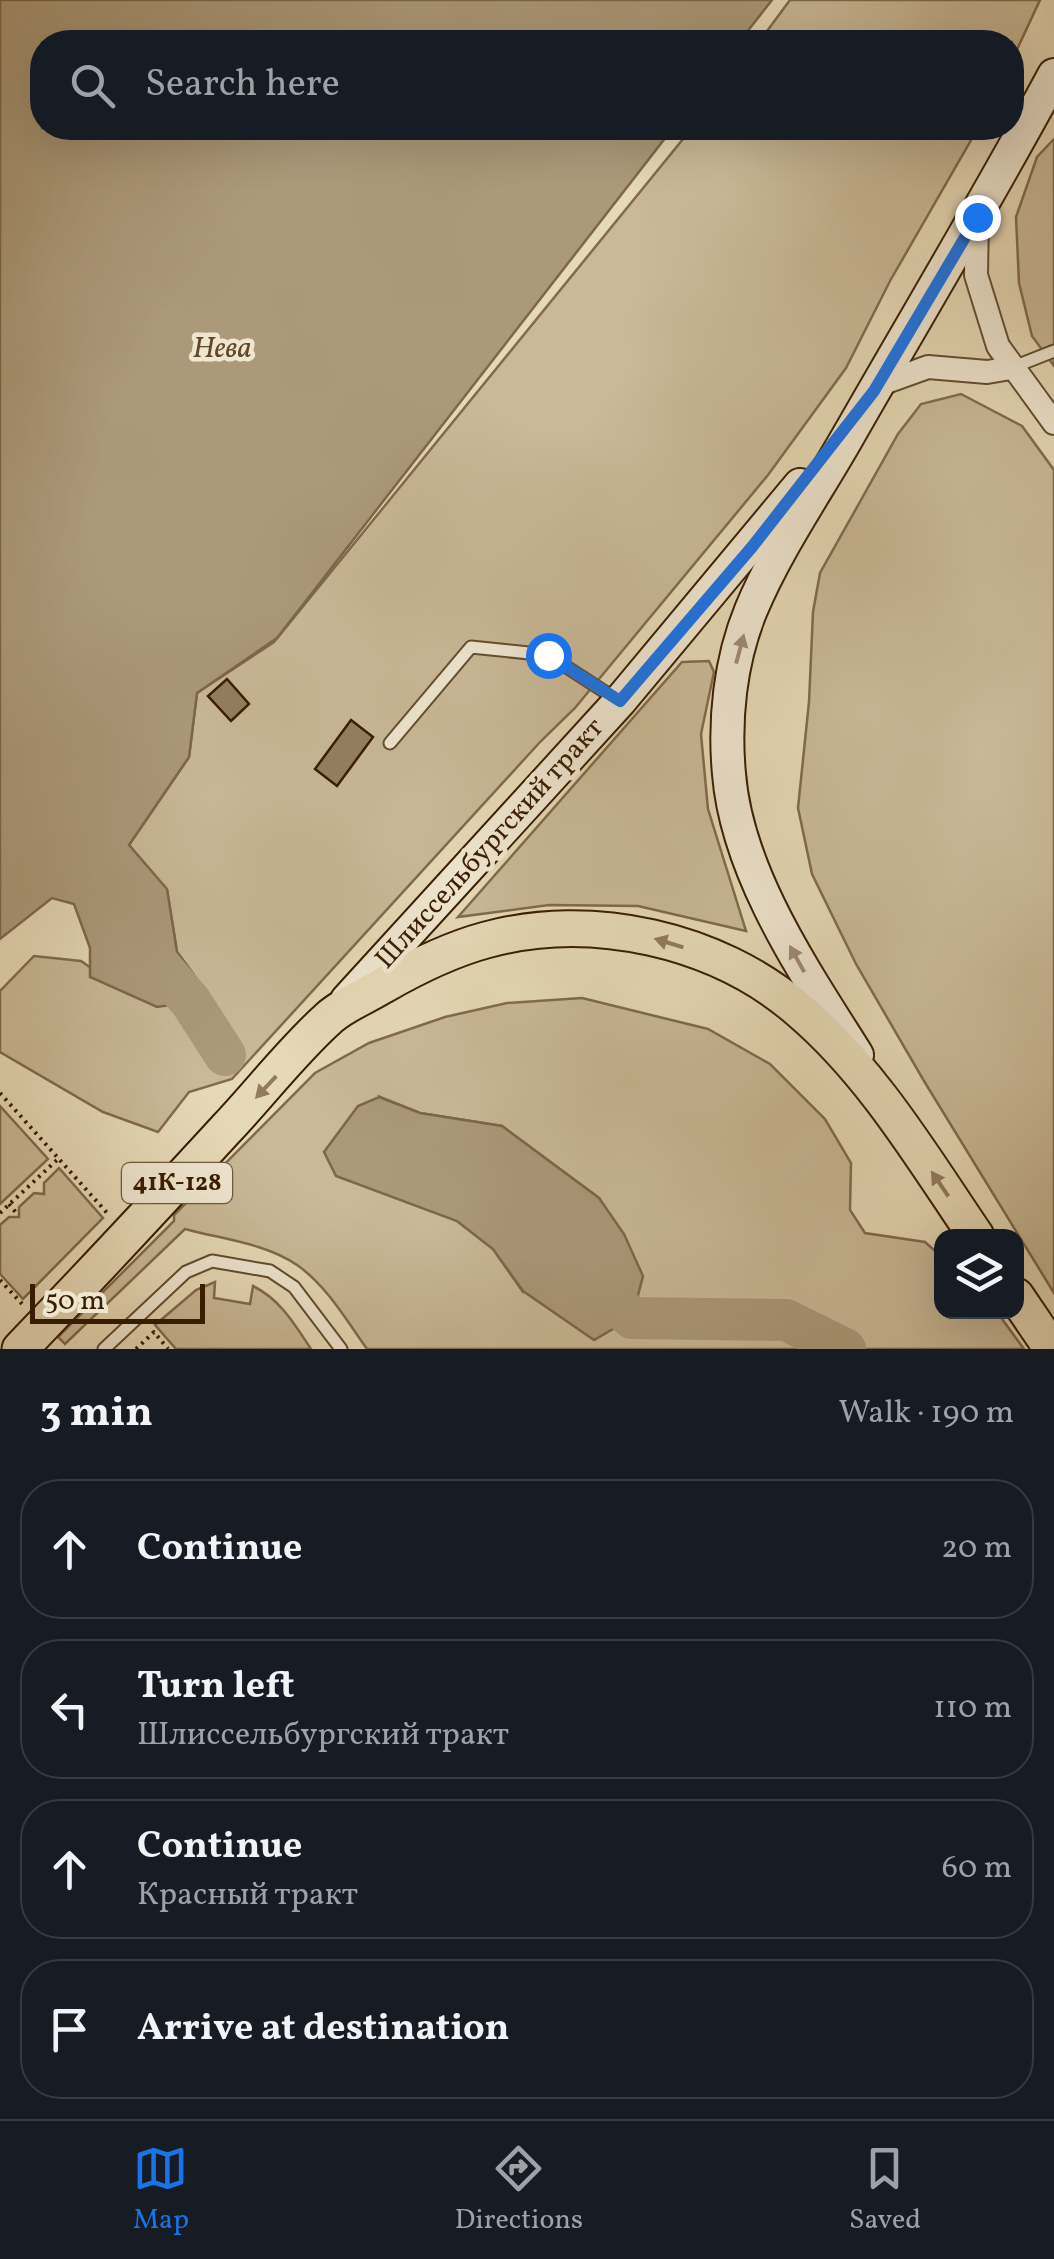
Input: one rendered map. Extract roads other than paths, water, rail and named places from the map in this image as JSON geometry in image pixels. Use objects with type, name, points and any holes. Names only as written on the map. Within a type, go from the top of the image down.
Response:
[{"type":"main road","name":"41К-128","points":[[1024,130],[1054,75]]},
{"type":"main road","name":"41К-128","points":[[876,388],[1019,140]]},
{"type":"main road","name":"Шлиссельбургский тракт","points":[[332,1015],[404,941],[620,701],[752,547],[876,388]]},
{"type":"main road","points":[[876,388],[751,611],[737,656],[730,698],[729,776],[736,816],[772,912],[800,965],[971,1229]]},
{"type":"main road","points":[[332,1015],[413,968],[485,940],[568,928],[649,938],[710,957],[758,981],[796,1008],[830,1038],[904,1130]]},
{"type":"main road","name":"41К-128","points":[[20,1349],[332,1015]]},
{"type":"main road","points":[[1024,1308],[1052,1349]]},
{"type":"street","points":[[977,217],[976,274],[998,346],[1054,423]]},
{"type":"street","points":[[876,388],[928,368],[988,372],[1011,368]]},
{"type":"lane","points":[[1011,368],[1054,352]]},
{"type":"lane","points":[[390,743],[470,646],[548,655],[620,701]]},
{"type":"lane","points":[[104,1349],[186,1272],[212,1261],[270,1271],[294,1287],[341,1349]]},
{"type":"water","name":"Нева","points":[[0,0],[772,0],[748,30],[30,30],[30,140],[664,140],[277,638],[197,693],[189,757],[129,845],[167,889],[177,952],[194,975],[191,1002],[157,1007],[90,977],[90,948],[74,904],[52,898],[0,939]]},
{"type":"water","points":[[379,1097],[420,1113],[502,1126],[599,1198],[624,1234],[643,1276],[632,1318],[594,1340],[523,1291],[493,1249],[457,1221],[336,1176],[324,1152],[358,1106]]},
{"type":"waterway","points":[[154,959],[191,1002],[225,1055]]},
{"type":"waterway","points":[[590,1281],[632,1318],[786,1320],[845,1349]]}]
